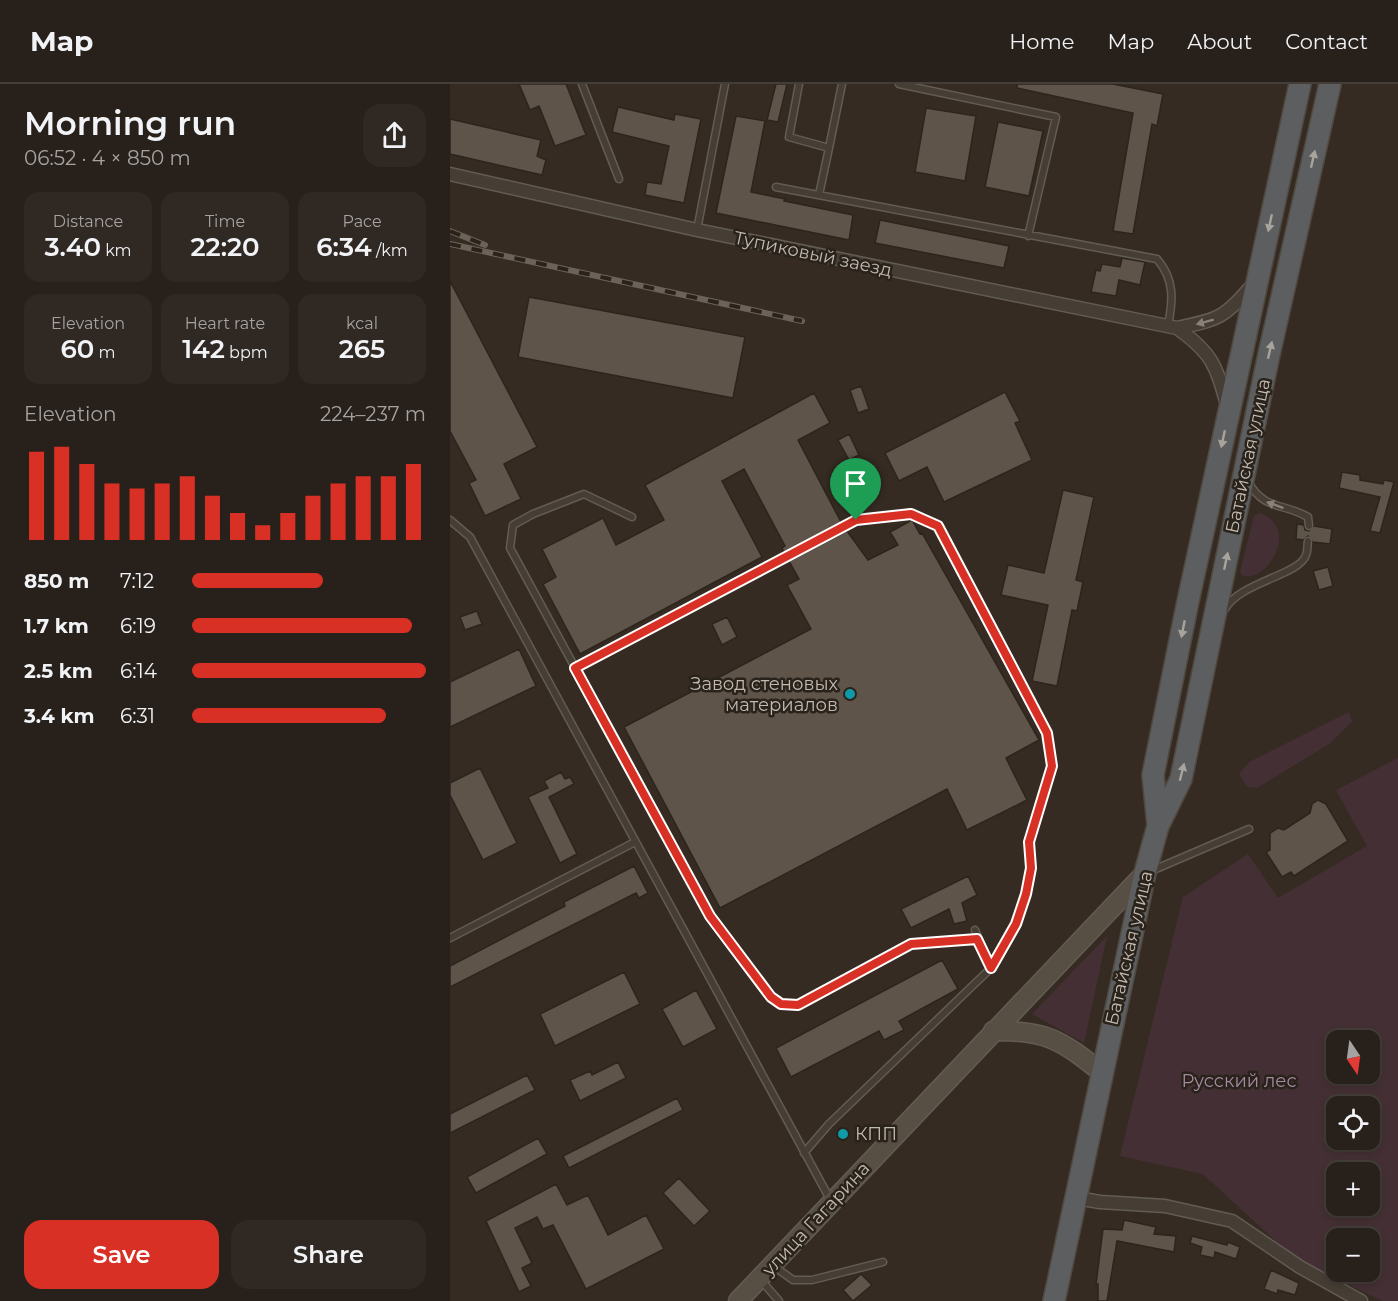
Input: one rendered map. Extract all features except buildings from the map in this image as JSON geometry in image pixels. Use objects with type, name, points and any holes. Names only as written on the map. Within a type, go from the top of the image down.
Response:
[{"type":"highway","name":"Батайская улица","points":[[1158,825],[1153,775],[1300,84]]},
{"type":"highway","name":"Батайская улица","points":[[1077,1198],[1101,1072],[1145,873],[1158,825],[1181,779],[1244,475],[1330,84]]},
{"type":"highway","points":[[1054,1301],[1077,1198]]},
{"type":"main road","name":"улица Гагарина","points":[[738,1301],[1145,873]]},
{"type":"main road","points":[[993,1031],[1046,1035],[1071,1048],[1101,1072]]},
{"type":"street","name":"Тупиковый заезд","points":[[450,174],[697,230],[1172,327]]},
{"type":"street","points":[[1172,327],[1213,320],[1225,314],[1258,278]]},
{"type":"street","points":[[1172,327],[1208,354],[1216,369],[1229,411]]},
{"type":"street","points":[[1077,1198],[1100,1202],[1166,1206],[1232,1221],[1300,1266],[1361,1301]]},
{"type":"lane","points":[[582,84],[619,178]]},
{"type":"lane","points":[[697,230],[724,84]]},
{"type":"lane","points":[[800,84],[789,137],[829,148]]},
{"type":"lane","points":[[819,195],[842,84]]},
{"type":"lane","points":[[899,84],[1056,117],[1028,236]]},
{"type":"lane","points":[[776,187],[1157,260],[1166,270],[1172,284],[1172,327]]},
{"type":"lane","points":[[1244,475],[1255,494],[1268,504],[1308,517],[1310,526]]},
{"type":"lane","points":[[632,517],[584,494],[513,525],[510,548],[710,916],[771,997],[781,1004],[798,1005],[911,944],[977,939]]},
{"type":"lane","points":[[575,668],[856,520],[911,514],[938,526],[1047,733],[1052,766],[1029,842],[1031,868],[1026,894],[1016,924],[991,968],[829,1124],[804,1153]]},
{"type":"lane","points":[[450,520],[470,537],[832,1202]]},
{"type":"lane","points":[[1211,633],[1227,604],[1253,585],[1297,566],[1306,557],[1308,541]]},
{"type":"lane","points":[[1145,873],[1249,829]]},
{"type":"lane","points":[[450,938],[635,842]]},
{"type":"lane","points":[[975,930],[991,968]]},
{"type":"lane","points":[[766,1272],[793,1280],[812,1280],[883,1262]]},
{"type":"lane","points":[[766,1272],[779,1301]]},
{"type":"green space","points":[[1259,513],[1271,520],[1278,530],[1279,541],[1276,552],[1262,571],[1253,576],[1243,576],[1240,572],[1254,516]]},
{"type":"green space","points":[[1349,712],[1352,722],[1329,744],[1257,788],[1247,787],[1239,774],[1249,762]]},
{"type":"green space","name":"Русский лес","points":[[1398,758],[1398,1301],[1383,1301],[1343,1282],[1380,1282],[1380,1228],[1326,1228],[1326,1274],[1296,1260],[1203,1174],[1120,1156],[1183,897],[1248,854],[1278,898],[1367,846],[1336,790]]},
{"type":"green space","points":[[1107,936],[1084,1043],[1032,1014]]},
{"type":"railway","points":[[450,231],[485,245]]},
{"type":"railway","points":[[450,244],[802,321]]},
{"type":"place","name":"Завод стеновых материалов","points":[[850,694]]},
{"type":"place","name":"КПП","points":[[843,1134]]},
{"type":"route","points":[[911,514],[938,526],[1047,733],[1052,766],[1029,842],[1031,868],[1026,894],[1016,924],[991,968],[977,939],[911,944],[798,1005],[781,1004],[771,997],[710,916],[575,668],[856,520],[911,514]]}]
